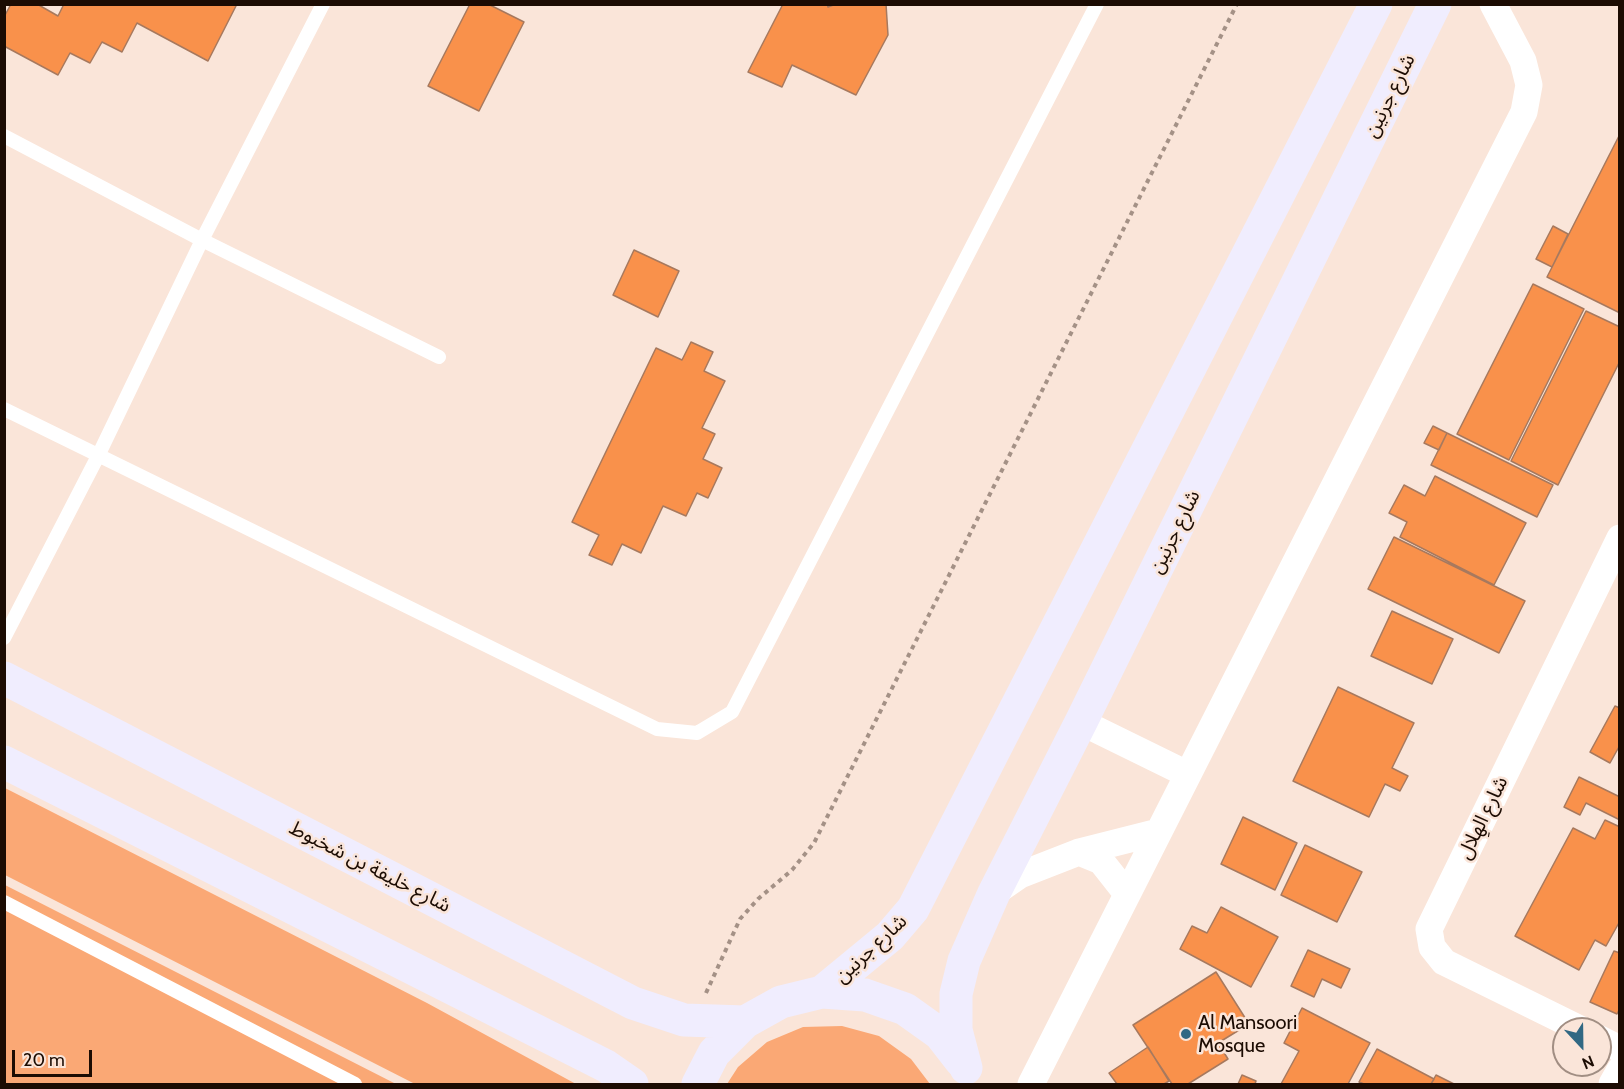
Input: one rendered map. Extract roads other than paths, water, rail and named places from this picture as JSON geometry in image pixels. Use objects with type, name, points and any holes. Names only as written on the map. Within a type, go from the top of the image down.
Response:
[{"type":"main road","name":"شارع جرنين","points":[[822,992],[890,936],[913,909],[1376,4]]},
{"type":"main road","name":"شارع جرنين","points":[[969,1076],[956,1030],[956,994],[963,961],[994,893],[1081,722],[1435,4]]},
{"type":"main road","name":"شارع خليفة بن شخبوط","points":[[4,678],[633,1003],[684,1020],[745,1022]]},
{"type":"main road","points":[[4,762],[606,1066],[632,1084]]},
{"type":"main road","points":[[698,1084],[714,1053],[745,1022],[781,1002],[822,992],[865,994],[905,1009],[940,1034],[969,1076]]},
{"type":"street","points":[[1031,1084],[1524,112],[1529,85],[1523,62],[1493,4]]},
{"type":"street","name":"شارع الهِلال","points":[[1556,1017],[1444,962],[1432,946],[1429,929],[1620,538]]},
{"type":"street","points":[[1081,722],[1188,774]]},
{"type":"street","points":[[994,893],[1020,875],[1079,852],[1158,832]]},
{"type":"street","points":[[1079,852],[1101,861],[1127,894]]},
{"type":"street","points":[[1612,1084],[1620,1070]]},
{"type":"lane","points":[[4,638],[98,456],[202,240],[323,4]]},
{"type":"lane","points":[[4,409],[657,729],[697,733],[732,712],[1097,4]]},
{"type":"lane","points":[[4,136],[202,240],[439,357]]},
{"type":"lane","points":[[4,902],[355,1084]]},
{"type":"place","name":"Al Mansoori Mosque","points":[[1186,1034]]}]
